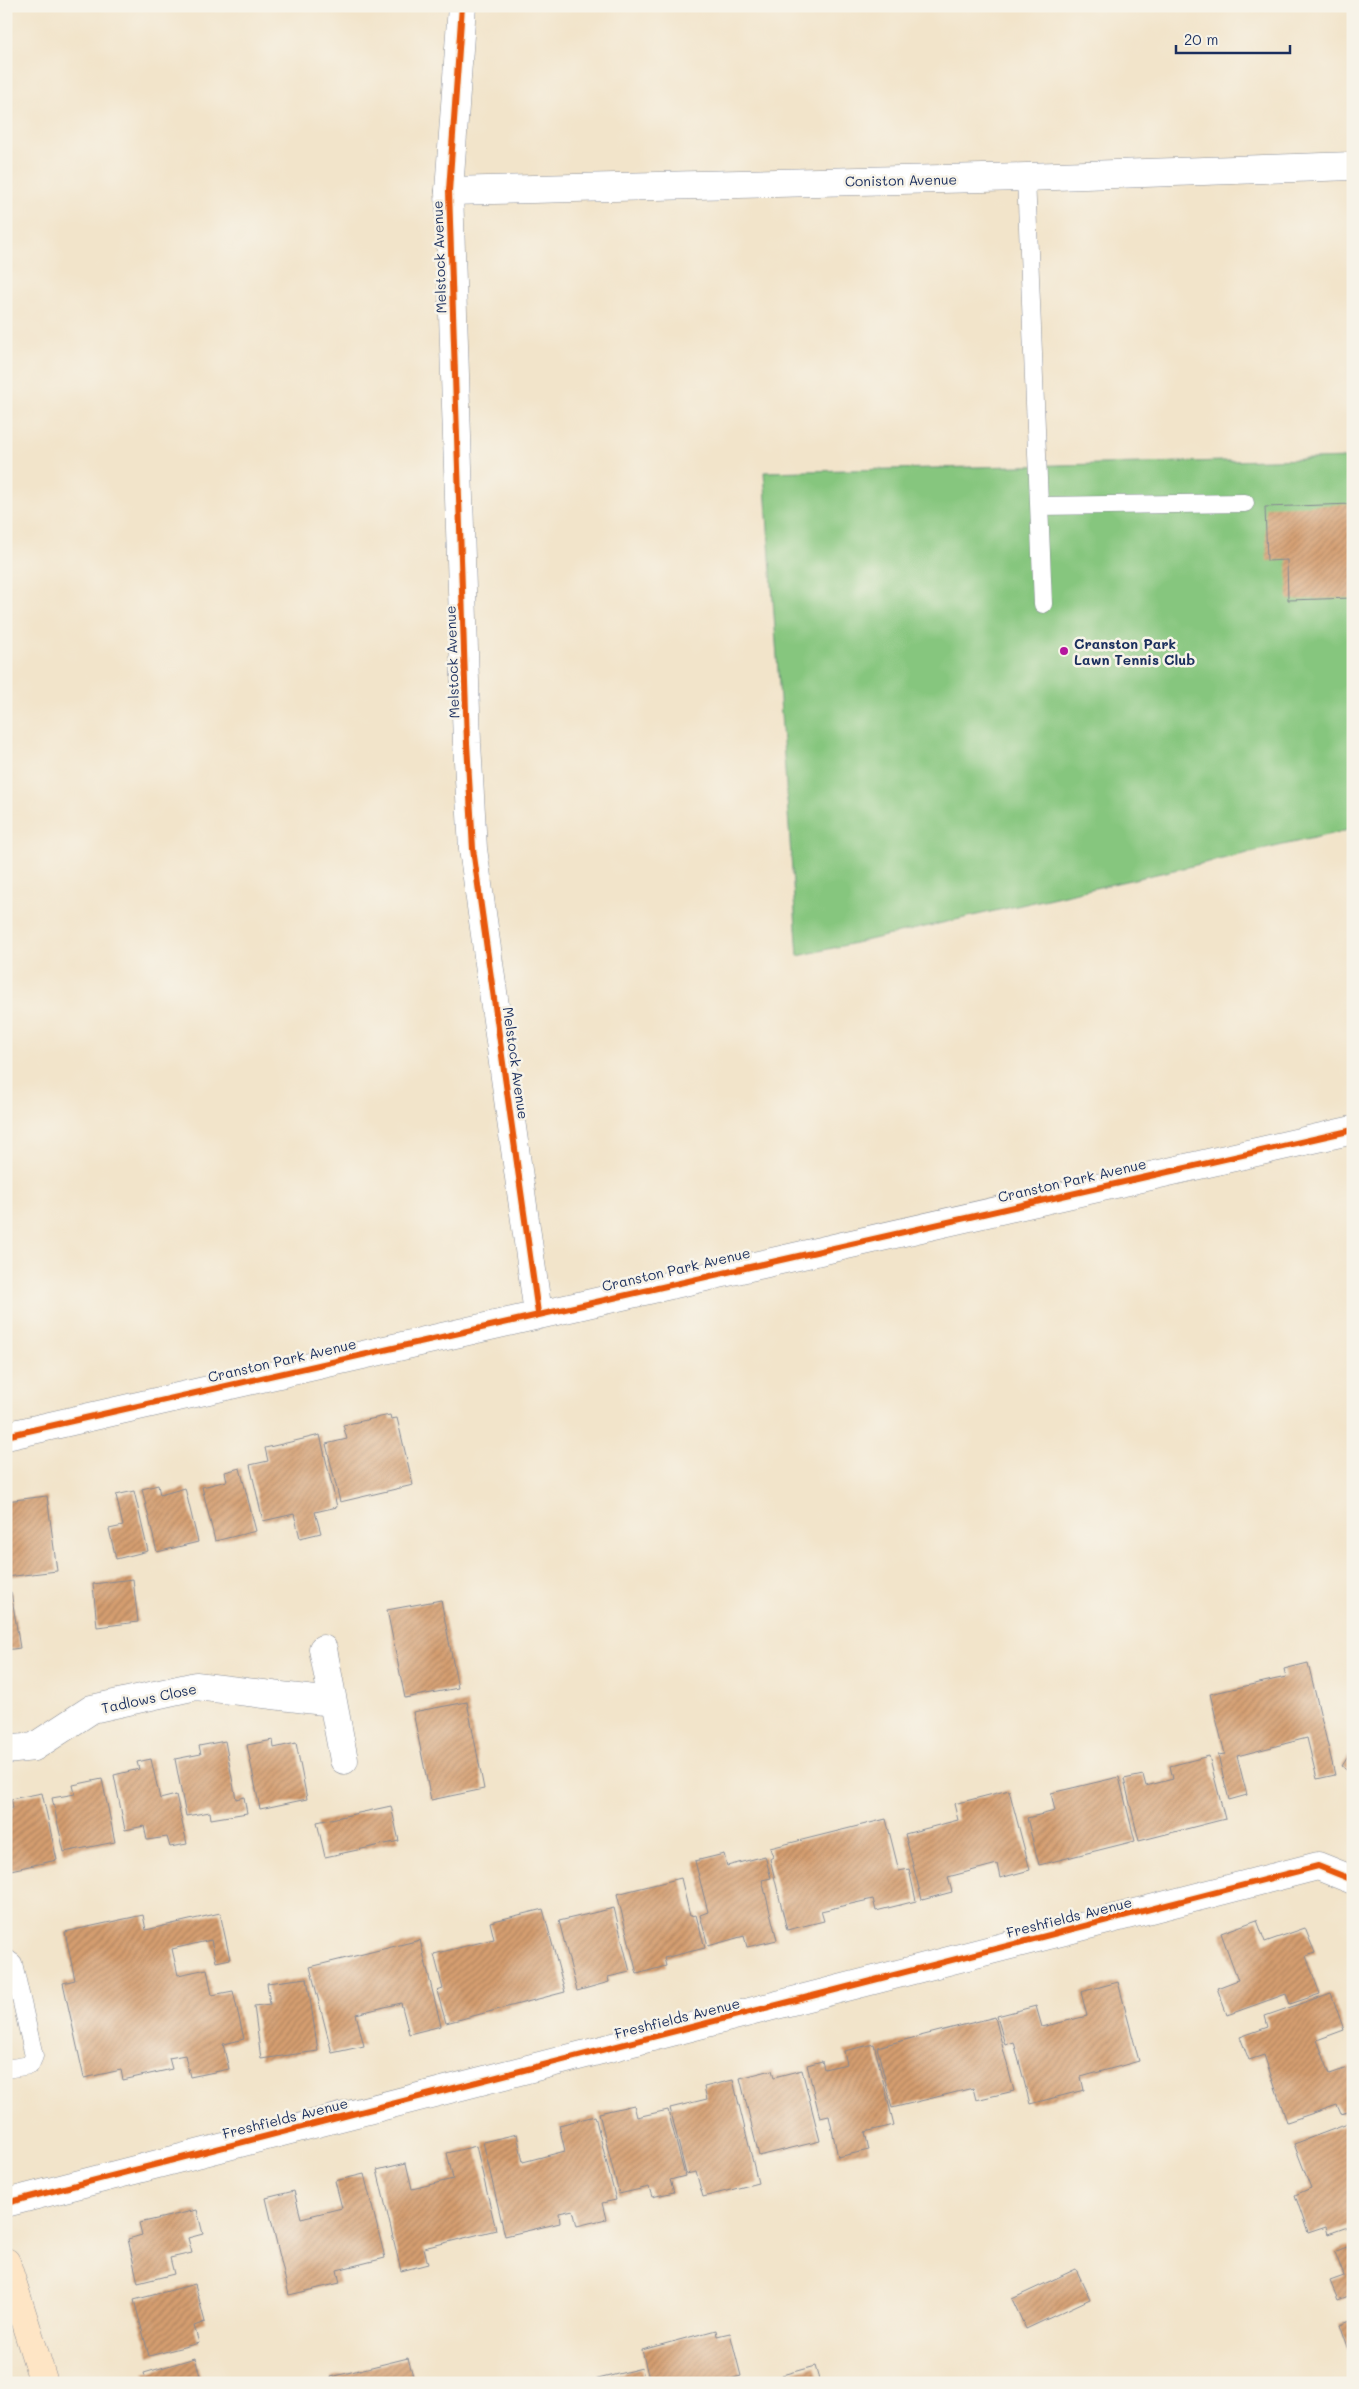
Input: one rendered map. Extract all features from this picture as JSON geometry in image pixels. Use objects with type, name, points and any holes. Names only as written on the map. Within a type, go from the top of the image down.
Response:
[{"type":"main road","points":[[6,2262],[44,2383]]},
{"type":"street","name":"Melstock Avenue","points":[[462,6],[449,192],[467,743],[473,849],[538,1313]]},
{"type":"street","name":"Coniston Avenue","points":[[449,192],[1026,177],[1353,166]]},
{"type":"street","name":"Cranston Park Avenue","points":[[6,1436],[538,1313],[1353,1130]]},
{"type":"street","points":[[323,1649],[344,1760]]},
{"type":"street","name":"Tadlows Close","points":[[6,1750],[34,1747],[92,1709],[196,1686],[332,1702]]},
{"type":"street","name":"Freshfields Avenue","points":[[6,2203],[1318,1866],[1353,1880]]},
{"type":"lane","points":[[1026,177],[1043,604]]},
{"type":"lane","points":[[1040,506],[1245,503]]},
{"type":"lane","points":[[6,1958],[13,1963],[34,2056],[30,2065],[6,2069]]},
{"type":"green space","name":"Cranston Park Lawn Tennis Club","points":[[1353,458],[1353,829],[798,956],[764,472]]},
{"type":"building","points":[[1353,504],[1353,598],[1288,600],[1287,560],[1267,561],[1265,507]]},
{"type":"building","points":[[390,1415],[391,1419],[397,1418],[413,1485],[340,1502],[326,1444],[347,1439],[343,1425]]},
{"type":"building","points":[[320,1435],[337,1507],[315,1512],[321,1533],[300,1538],[294,1514],[263,1521],[250,1465],[268,1461],[265,1448]]},
{"type":"building","points":[[240,1468],[256,1531],[215,1541],[202,1487],[227,1481],[225,1472]]},
{"type":"building","points":[[158,1485],[160,1495],[185,1488],[198,1542],[157,1552],[142,1489]]},
{"type":"building","points":[[134,1491],[148,1551],[116,1559],[109,1529],[123,1526],[116,1495]]},
{"type":"building","points":[[47,1496],[57,1571],[6,1577],[6,1501]]},
{"type":"building","points":[[133,1579],[138,1622],[97,1627],[93,1584]]},
{"type":"building","points":[[11,1592],[20,1648],[6,1650],[6,1593]]},
{"type":"building","points":[[441,1600],[458,1688],[405,1698],[387,1610]]},
{"type":"building","points":[[1308,1663],[1335,1775],[1317,1779],[1307,1738],[1237,1756],[1247,1795],[1229,1800],[1218,1755],[1225,1754],[1210,1694],[1286,1677],[1284,1669]]},
{"type":"building","points":[[467,1702],[484,1789],[431,1800],[413,1712]]},
{"type":"building","points":[[273,1740],[274,1748],[296,1743],[307,1799],[260,1809],[247,1745]]},
{"type":"building","points":[[225,1741],[236,1799],[244,1797],[247,1813],[211,1819],[210,1812],[186,1816],[175,1759],[201,1754],[199,1746]]},
{"type":"building","points":[[1353,1749],[1353,1773],[1342,1766]]},
{"type":"building","points":[[1209,1756],[1225,1819],[1139,1841],[1124,1779],[1143,1775],[1146,1786],[1173,1779],[1170,1766]]},
{"type":"building","points":[[151,1759],[160,1799],[176,1795],[187,1844],[170,1847],[167,1837],[147,1840],[144,1826],[125,1830],[114,1775],[139,1769],[137,1762]]},
{"type":"building","points":[[1119,1777],[1135,1841],[1039,1865],[1027,1818],[1055,1811],[1051,1793]]},
{"type":"building","points":[[102,1779],[115,1842],[64,1852],[52,1798],[75,1794],[73,1785]]},
{"type":"building","points":[[1009,1790],[1030,1870],[1000,1878],[997,1864],[948,1877],[952,1892],[922,1900],[905,1834],[958,1820],[954,1804]]},
{"type":"building","points":[[42,1793],[57,1860],[6,1871],[6,1809],[13,1808],[11,1799]]},
{"type":"building","points":[[391,1806],[399,1841],[325,1857],[317,1822]]},
{"type":"building","points":[[886,1819],[899,1871],[909,1869],[916,1901],[876,1911],[873,1899],[821,1911],[824,1921],[787,1930],[770,1859],[773,1857],[770,1848]]},
{"type":"building","points":[[724,1854],[727,1866],[765,1856],[771,1878],[762,1880],[777,1940],[747,1947],[744,1936],[708,1946],[700,1915],[708,1912],[695,1861]]},
{"type":"building","points":[[681,1878],[690,1916],[696,1915],[705,1948],[664,1958],[666,1966],[637,1974],[617,1894]]},
{"type":"building","points":[[614,1908],[630,1972],[608,1977],[609,1982],[577,1991],[559,1921]]},
{"type":"building","points":[[543,1909],[565,1992],[446,2023],[437,1991],[443,1989],[434,1954],[494,1939],[490,1922]]},
{"type":"building","points":[[220,1913],[230,1959],[216,1962],[211,1940],[172,1949],[178,1975],[207,1969],[212,1995],[233,1991],[244,2039],[223,2044],[229,2069],[190,2077],[185,2055],[169,2058],[172,2069],[123,2080],[121,2070],[84,2078],[63,1983],[75,1980],[65,1932],[143,1915],[146,1930]]},
{"type":"building","points":[[1257,1920],[1265,1942],[1305,1928],[1315,1953],[1306,1956],[1320,1994],[1290,2004],[1286,1994],[1227,2015],[1217,1988],[1238,1980],[1221,1933]]},
{"type":"building","points":[[420,1940],[441,2026],[409,2034],[401,2003],[356,2014],[364,2046],[332,2053],[310,1967]]},
{"type":"building","points":[[307,1978],[318,2051],[261,2059],[254,2006],[270,2004],[267,1983]]},
{"type":"building","points":[[1118,1982],[1139,2061],[1081,2077],[1084,2090],[1030,2104],[1014,2042],[1005,2045],[997,2016],[1036,2006],[1042,2027],[1087,2016],[1081,1992]]},
{"type":"building","points":[[1331,1993],[1344,2030],[1317,2040],[1330,2074],[1353,2066],[1353,2110],[1341,2114],[1337,2105],[1287,2122],[1264,2055],[1249,2060],[1240,2037],[1268,2027],[1265,2016]]},
{"type":"building","points":[[995,2017],[1014,2091],[976,2100],[973,2088],[892,2108],[877,2047]]},
{"type":"building","points":[[874,2044],[894,2125],[865,2132],[869,2150],[838,2157],[829,2116],[820,2118],[807,2065],[822,2061],[824,2069],[847,2064],[844,2051]]},
{"type":"building","points":[[772,2070],[774,2077],[802,2070],[820,2141],[759,2156],[740,2078]]},
{"type":"building","points":[[733,2080],[758,2183],[703,2197],[696,2172],[686,2174],[670,2108],[707,2099],[704,2087]]},
{"type":"building","points":[[634,2105],[637,2117],[668,2110],[685,2176],[670,2180],[674,2192],[652,2197],[649,2187],[619,2194],[599,2113]]},
{"type":"building","points":[[595,2116],[616,2200],[602,2203],[606,2219],[577,2226],[573,2210],[559,2213],[560,2223],[505,2236],[483,2142],[517,2134],[523,2162],[565,2151],[559,2125]]},
{"type":"building","points":[[1353,2122],[1353,2225],[1328,2234],[1326,2227],[1308,2233],[1295,2195],[1311,2188],[1294,2144]]},
{"type":"building","points":[[476,2146],[496,2230],[424,2248],[428,2264],[401,2271],[377,2170],[406,2163],[412,2189],[453,2179],[447,2153]]},
{"type":"building","points":[[364,2174],[385,2258],[337,2270],[340,2283],[289,2295],[266,2198],[294,2191],[301,2218],[342,2208],[335,2181]]},
{"type":"building","points":[[197,2210],[203,2234],[188,2238],[192,2253],[170,2258],[174,2274],[138,2283],[128,2239],[142,2235],[139,2223]]},
{"type":"building","points":[[1353,2245],[1353,2301],[1351,2295],[1338,2300],[1330,2281],[1344,2276],[1335,2252]]},
{"type":"building","points":[[1076,2269],[1090,2299],[1026,2329],[1012,2299]]},
{"type":"building","points":[[195,2284],[205,2322],[194,2326],[199,2343],[149,2356],[134,2300]]},
{"type":"building","points":[[1353,2319],[1353,2348],[1349,2350],[1340,2324]]},
{"type":"building","points":[[716,2330],[717,2336],[730,2333],[741,2376],[716,2383],[650,2383],[642,2350]]},
{"type":"building","points":[[195,2358],[202,2383],[147,2383],[144,2373]]},
{"type":"building","points":[[408,2358],[415,2383],[333,2383],[331,2377]]},
{"type":"building","points":[[815,2366],[820,2383],[785,2383],[782,2375]]},
{"type":"building","points":[[642,2368],[645,2383],[586,2383],[586,2382]]},
{"type":"cycle path","points":[[462,6],[449,191],[467,743],[473,849],[538,1313]]},
{"type":"cycle path","points":[[6,1436],[1353,1130]]},
{"type":"cycle path","points":[[6,2203],[1318,1866],[1353,1880]]},
{"type":"place","name":"Cranston Park Lawn Tennis Club","points":[[1064,651]]}]
